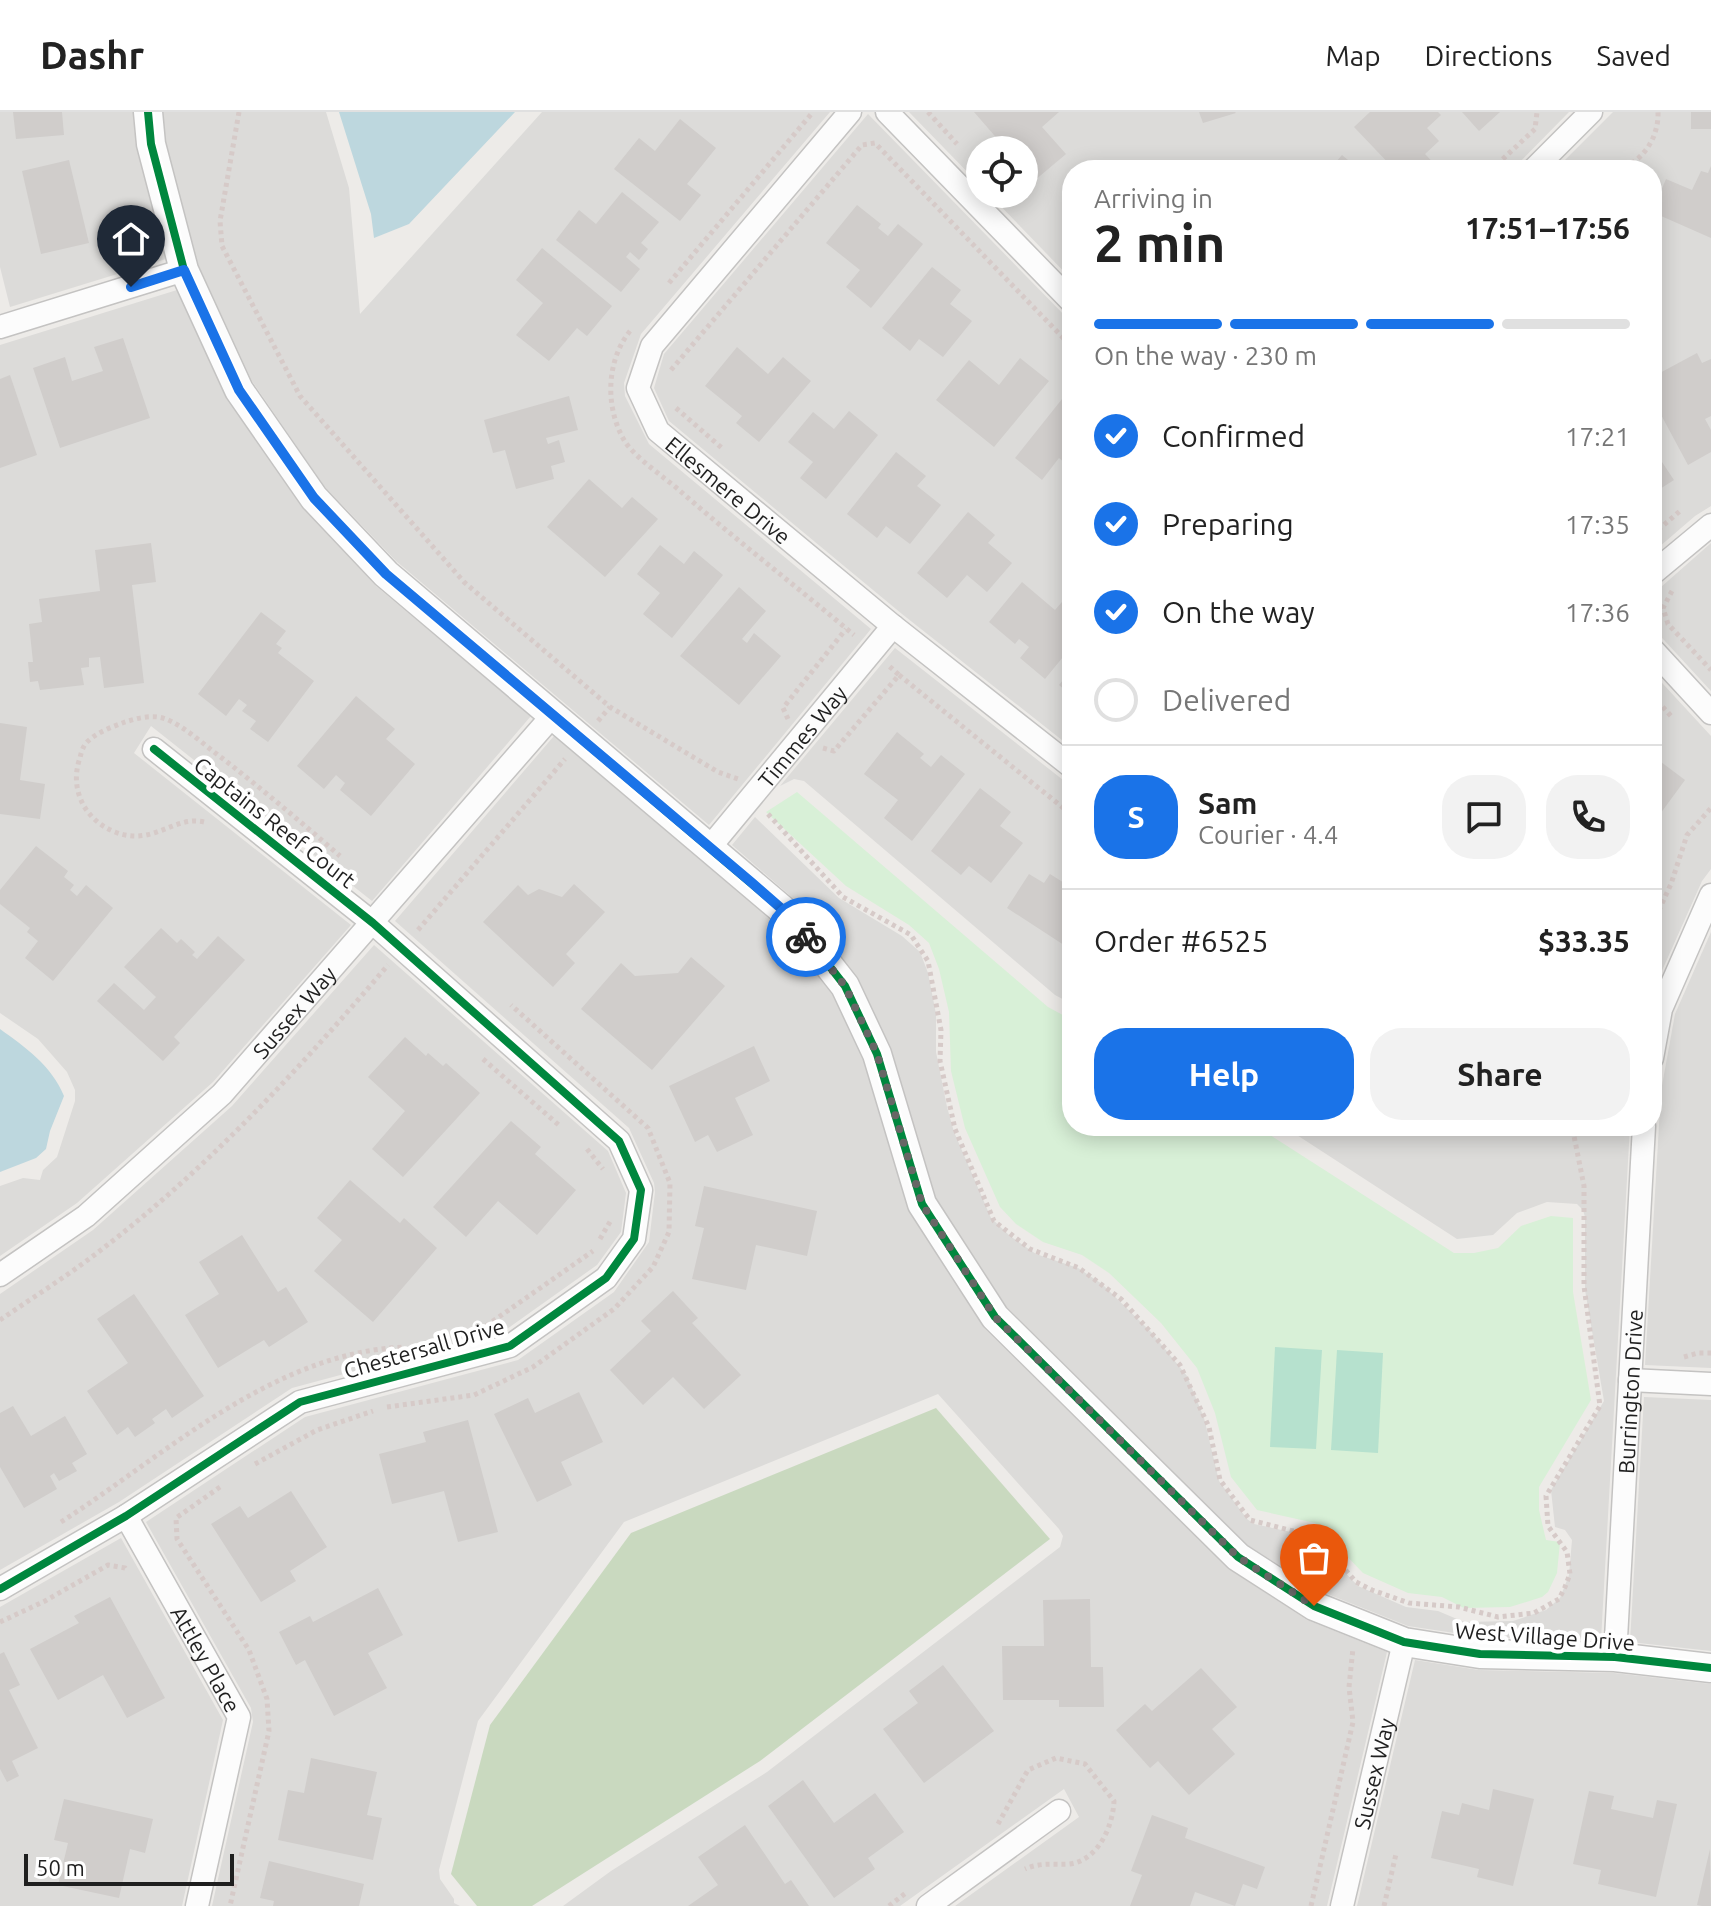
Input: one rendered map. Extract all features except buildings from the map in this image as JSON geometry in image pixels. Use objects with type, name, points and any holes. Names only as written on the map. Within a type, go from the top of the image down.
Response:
[{"type":"street","name":"West Village Drive","points":[[148,112],[151,144],[184,270],[239,390],[314,498],[386,574],[791,917],[845,986],[877,1054],[922,1204],[995,1317],[1238,1557],[1314,1606],[1404,1642],[1480,1654],[1615,1657],[1711,1668]]},
{"type":"street","name":"Ellesmere Drive","points":[[850,112],[652,346],[638,388],[658,431],[893,626],[1062,759]]},
{"type":"street","points":[[887,112],[1062,292]]},
{"type":"street","points":[[1543,160],[1591,112]]},
{"type":"street","points":[[0,327],[184,270]]},
{"type":"street","points":[[1662,566],[1711,525]]},
{"type":"street","name":"Timmes Way","points":[[710,847],[893,626]]},
{"type":"street","points":[[1662,660],[1711,713]]},
{"type":"street","name":"Sussex Way","points":[[0,1275],[86,1216],[222,1094],[553,715]]},
{"type":"street","name":"Captains Reef Court","points":[[154,749],[373,923]]},
{"type":"street","points":[[1662,1007],[1711,895]]},
{"type":"street","name":"Chestersall Drive","points":[[0,1589],[126,1516],[300,1402],[510,1346],[606,1278],[634,1239],[641,1190],[619,1141],[373,923]]},
{"type":"street","name":"Burrington Drive","points":[[1615,1657],[1643,1136]]},
{"type":"street","points":[[1630,1380],[1711,1384]]},
{"type":"street","name":"Attley Place","points":[[126,1516],[239,1717],[197,1906]]},
{"type":"street","name":"Sussex Way","points":[[1342,1906],[1404,1642]]},
{"type":"street","points":[[928,1906],[1059,1811]]},
{"type":"path","points":[[239,112],[220,221],[222,246],[300,396],[464,582],[610,707],[718,772],[738,779],[843,897],[911,935],[928,961],[941,1030],[940,1061],[955,1129],[994,1221],[1030,1249],[1079,1268],[1121,1299],[1180,1365],[1209,1427],[1220,1480],[1250,1520],[1317,1537],[1356,1582],[1409,1603],[1459,1607],[1498,1617],[1534,1613],[1559,1599],[1570,1574],[1567,1552],[1548,1526],[1546,1496],[1600,1406],[1584,1286],[1584,1186],[1574,1136]]},
{"type":"path","points":[[667,285],[813,112]]},
{"type":"path","points":[[928,112],[959,146]]},
{"type":"path","points":[[1502,160],[1535,129],[1537,112]]},
{"type":"path","points":[[1635,160],[1650,147],[1659,120],[1658,112]]},
{"type":"path","points":[[668,380],[671,371],[852,156],[862,145],[875,143],[1062,337]]},
{"type":"path","points":[[639,320],[620,344],[611,377],[613,415],[626,443],[730,535],[1062,807]]},
{"type":"path","points":[[672,405],[728,453]]},
{"type":"path","points":[[1662,526],[1680,511]]},
{"type":"path","points":[[1673,588],[1663,608],[1668,624],[1711,670]]},
{"type":"path","points":[[846,629],[783,708],[787,718],[825,750],[834,751],[899,675]]},
{"type":"path","points":[[1662,706],[1671,716]]},
{"type":"path","points":[[0,1320],[105,1246],[175,1188],[234,1133],[291,1074],[610,707]]},
{"type":"path","points":[[1662,903],[1687,835],[1711,808]]},
{"type":"path","points":[[252,1466],[317,1430],[384,1407],[474,1395],[533,1367],[614,1309],[653,1267],[669,1232],[670,1183],[648,1128],[511,1005]]},
{"type":"path","points":[[483,1059],[564,1130]]},
{"type":"path","points":[[576,1140],[609,1177]]},
{"type":"path","points":[[482,1329],[594,1250],[613,1217]]},
{"type":"path","points":[[50,1529],[270,1385],[307,1368],[373,1348],[409,1346]]},
{"type":"path","points":[[226,1483],[176,1518],[177,1539],[249,1650],[267,1699],[269,1731],[230,1906]]},
{"type":"path","points":[[0,1622],[45,1601],[108,1565],[125,1568],[133,1581]]},
{"type":"path","points":[[1311,1906],[1353,1722],[1349,1687],[1352,1650],[1372,1590]]},
{"type":"path","points":[[1384,1906],[1396,1854]]},
{"type":"shaded area","points":[[0,112],[133,112],[136,146],[166,259],[10,307],[0,267]]},
{"type":"shaded area","points":[[162,112],[326,112],[349,188],[360,314],[542,112],[830,112],[641,334],[624,383],[625,396],[649,444],[871,629],[709,825],[396,561],[324,486],[252,381],[198,264],[165,141]]},
{"type":"shaded area","points":[[909,112],[1569,112],[1522,160],[1062,160],[1062,270],[1003,208],[1038,208],[1038,136],[966,136],[966,171]]},
{"type":"shaded area","points":[[1613,112],[1711,112],[1711,506],[1662,544],[1662,160],[1565,160]]},
{"type":"shaded area","points":[[868,114],[1062,313],[1062,740],[902,614],[669,421],[654,388],[664,354]]},
{"type":"shaded area","points":[[177,290],[226,397],[304,510],[376,586],[531,716],[372,901],[151,726],[134,753],[351,925],[213,1082],[77,1203],[0,1256],[0,1186],[23,1178],[40,1180],[43,1170],[57,1157],[75,1101],[75,1090],[67,1072],[38,1039],[0,1013],[0,345]]},
{"type":"shaded area","points":[[1711,543],[1711,691],[1662,638],[1662,586]]},
{"type":"shaded area","points":[[895,648],[1062,779],[1062,999],[804,781],[794,779],[780,786]]},
{"type":"shaded area","points":[[1662,683],[1711,736],[1711,869],[1702,881],[1662,971]]},
{"type":"shaded area","points":[[554,736],[781,929],[833,995],[864,1060],[908,1209],[985,1329],[1229,1569],[1307,1620],[1387,1652],[1327,1906],[955,1906],[1079,1817],[1064,1789],[900,1906],[563,1906],[611,1871],[767,1772],[1060,1547],[1063,1536],[1059,1529],[938,1394],[624,1522],[478,1721],[439,1870],[440,1879],[454,1903],[460,1906],[212,1906],[253,1722],[251,1708],[146,1522],[305,1417],[518,1360],[614,1292],[649,1242],[654,1183],[629,1128],[395,921]]},
{"type":"shaded area","points":[[755,817],[839,898],[902,936],[920,952],[928,973],[936,1014],[936,1052],[947,1107],[954,1132],[991,1218],[1036,1254],[1078,1268],[1102,1284],[1152,1333],[1187,1376],[1204,1418],[1219,1481],[1247,1519],[1254,1524],[1310,1536],[1358,1586],[1406,1607],[1438,1611],[1464,1622],[1513,1621],[1546,1610],[1560,1598],[1569,1575],[1572,1540],[1565,1530],[1555,1527],[1551,1490],[1604,1401],[1585,1290],[1585,1217],[1577,1204],[1547,1202],[1517,1213],[1493,1235],[1457,1239],[1298,1136],[1629,1136],[1601,1640],[1481,1637],[1408,1626],[1320,1591],[1246,1544],[1006,1306],[935,1197],[890,1049],[857,978],[802,906],[732,845]]},
{"type":"shaded area","points":[[1711,932],[1711,1368],[1645,1365],[1658,1136],[1662,1136],[1662,1086],[1675,1014]]},
{"type":"shaded area","points":[[374,945],[608,1151],[626,1193],[621,1232],[597,1265],[504,1331],[292,1388],[119,1502],[0,1570],[0,1294],[93,1230],[232,1106]]},
{"type":"shaded area","points":[[1644,1397],[1711,1400],[1711,1651],[1630,1642]]},
{"type":"shaded area","points":[[121,1538],[223,1720],[182,1906],[0,1906],[0,1607]]},
{"type":"shaded area","points":[[1415,1660],[1479,1670],[1614,1673],[1711,1684],[1711,1906],[1357,1906]]},
{"type":"green space","points":[[797,792],[1048,1007],[1062,1015],[1062,1136],[1272,1136],[1454,1253],[1498,1248],[1521,1226],[1551,1216],[1573,1218],[1573,1292],[1591,1400],[1539,1487],[1539,1510],[1546,1540],[1560,1542],[1557,1573],[1548,1592],[1542,1597],[1510,1607],[1464,1608],[1442,1597],[1408,1593],[1363,1573],[1315,1523],[1257,1510],[1231,1477],[1215,1413],[1197,1368],[1161,1323],[1109,1273],[1082,1255],[1043,1242],[1016,1224],[1000,1207],[965,1128],[951,1071],[949,1012],[929,943],[909,925],[846,886],[766,812]]},
{"type":"green space","points":[[1275,1347],[1322,1350],[1316,1449],[1270,1447]]},
{"type":"green space","points":[[1337,1350],[1383,1353],[1378,1453],[1331,1450]]},
{"type":"green space","points":[[936,1408],[1050,1539],[760,1761],[532,1906],[477,1906],[451,1874],[490,1725],[631,1533]]},
{"type":"water","points":[[339,112],[515,112],[409,224],[374,238],[371,214]]},
{"type":"water","points":[[0,1029],[45,1066],[64,1096],[46,1149],[36,1158],[0,1172]]},
{"type":"cycle path","points":[[148,112],[151,144],[184,270],[239,390],[314,498],[386,574],[791,917],[845,986],[877,1054],[922,1204],[995,1317],[1238,1557],[1314,1606],[1404,1642],[1480,1654],[1615,1657],[1711,1668]]},
{"type":"cycle path","points":[[0,1589],[126,1516],[300,1402],[510,1346],[606,1278],[634,1239],[641,1190],[619,1141],[373,923],[154,749]]},
{"type":"way so far","points":[[806,937],[845,986],[877,1054],[922,1204],[995,1317],[1238,1557],[1314,1606]]},
{"type":"route","points":[[131,287],[184,270],[239,390],[314,498],[386,574],[751,882],[791,917],[806,937]]}]
